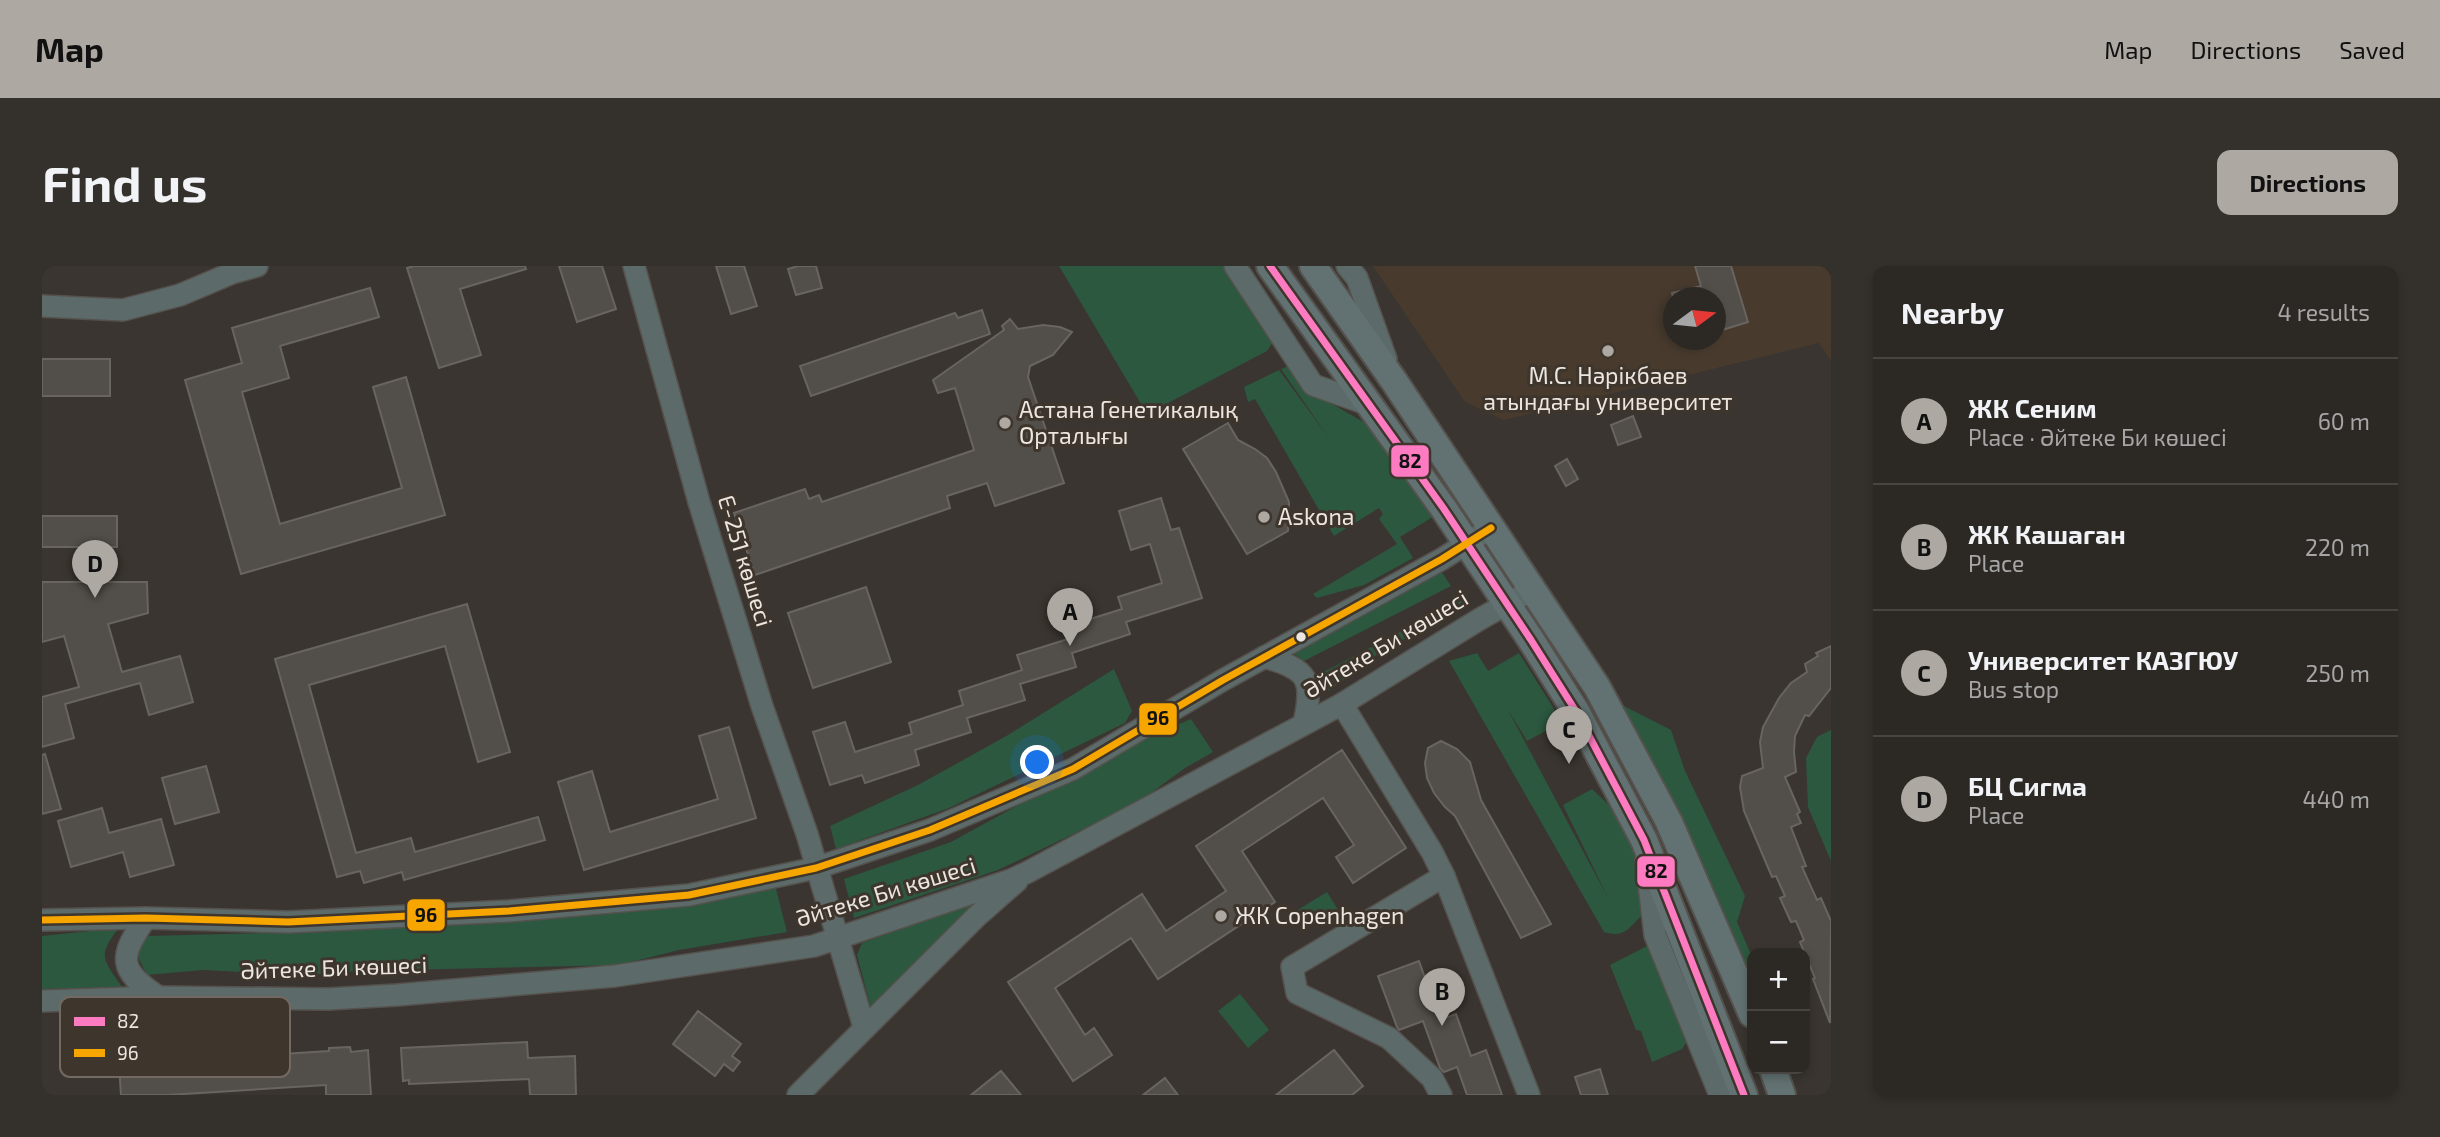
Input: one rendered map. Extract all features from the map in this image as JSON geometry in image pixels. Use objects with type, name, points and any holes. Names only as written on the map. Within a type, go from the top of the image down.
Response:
[{"type":"main road","points":[[1270,266],[1467,542],[1577,713],[1644,840],[1744,1095]]},
{"type":"main road","points":[[1313,266],[1394,381],[1597,687],[1669,822],[1751,1011]]},
{"type":"main road","points":[[1775,1074],[1782,1095]]},
{"type":"street","points":[[42,306],[123,310],[180,295],[232,273],[257,266]]},
{"type":"street","name":"Е-251 көшесі","points":[[634,266],[699,502],[864,1027]]},
{"type":"street","points":[[1235,266],[1313,385],[1370,405]]},
{"type":"street","points":[[1347,266],[1357,278],[1394,381]]},
{"type":"street","name":"Әйтеке Би көшесі","points":[[42,920],[146,918],[288,922],[509,911],[689,895],[816,868],[930,830],[1073,769],[1264,657],[1442,559],[1491,528]]},
{"type":"street","name":"Әйтеке Би көшесі","points":[[290,999],[397,995],[615,976],[814,946],[1028,872],[1342,704],[1532,590]]},
{"type":"street","points":[[1264,657],[1294,667],[1307,682],[1310,689],[1304,723]]},
{"type":"street","points":[[1342,704],[1444,876],[1529,1095]]},
{"type":"street","points":[[1644,840],[1655,935],[1720,1095]]},
{"type":"street","points":[[798,1095],[976,917],[1028,872]]},
{"type":"street","points":[[1441,1095],[1432,1079],[1389,1038],[1297,993],[1292,967],[1444,876]]},
{"type":"street","points":[[146,918],[128,944],[127,956],[132,975],[159,997]]},
{"type":"street","name":"Әйтеке Би көшесі","points":[[42,1001],[60,1000]]},
{"type":"shaded area","name":"М.С. Нәрікбаев атындағы университет","points":[[1373,266],[1831,266],[1831,360],[1819,343],[1504,420],[1465,402]]},
{"type":"green space","points":[[1059,266],[1225,266],[1275,339],[1267,351],[1147,414]]},
{"type":"green space","points":[[1292,365],[1313,393],[1374,428],[1436,515],[1400,537],[1413,558],[1364,585],[1317,598],[1313,594],[1397,544],[1379,519],[1383,514],[1379,508],[1334,536],[1255,399],[1248,402],[1244,387],[1279,370],[1329,438],[1281,369]]},
{"type":"green space","points":[[1439,568],[1451,586],[1304,661],[1293,653]]},
{"type":"green space","points":[[1461,600],[1467,608],[1384,649],[1330,690],[1315,697],[1316,676]]},
{"type":"green space","points":[[1477,653],[1488,671],[1519,653],[1554,709],[1555,726],[1527,741],[1507,708],[1608,898],[1563,805],[1592,789],[1608,804],[1640,860],[1642,915],[1626,931],[1617,934],[1604,932],[1449,661]]},
{"type":"green space","points":[[1114,669],[1132,711],[1125,723],[949,808],[836,849],[830,826],[920,784],[1008,735]]},
{"type":"green space","points":[[1622,705],[1671,730],[1685,771],[1745,896],[1737,922],[1748,948],[1747,965],[1698,852]]},
{"type":"green space","points":[[1191,719],[1213,752],[1185,768],[1136,804],[998,870],[854,918],[844,879],[951,842],[1124,747]]},
{"type":"green space","points":[[1831,730],[1831,861],[1808,807],[1806,758],[1817,737]]},
{"type":"green space","points":[[775,885],[787,932],[679,950],[619,965],[358,971],[303,975],[203,970],[147,975],[137,955],[138,943],[147,936],[302,932],[356,926],[601,915],[736,895]]},
{"type":"green space","points":[[1327,892],[1338,910],[1306,928],[1296,911]]},
{"type":"green space","points":[[987,899],[872,1012],[857,955],[862,943]]},
{"type":"green space","points":[[119,928],[107,945],[105,958],[122,987],[42,989],[42,936]]},
{"type":"green space","points":[[1651,944],[1688,1040],[1682,1049],[1652,1062],[1641,1031],[1636,1030],[1610,965]]},
{"type":"green space","points":[[1240,994],[1269,1030],[1248,1048],[1218,1011]]},
{"type":"building","points":[[525,266],[526,269],[460,289],[481,355],[439,368],[407,268]]},
{"type":"building","points":[[559,266],[602,266],[616,309],[577,322]]},
{"type":"building","points":[[716,266],[744,266],[757,306],[731,314]]},
{"type":"building","points":[[816,266],[822,288],[796,295],[788,269]]},
{"type":"building","points":[[1695,266],[1731,266],[1748,322],[1726,329],[1726,287],[1697,287],[1701,286]]},
{"type":"building","points":[[370,288],[379,317],[280,346],[289,378],[242,392],[280,524],[402,488],[373,387],[406,377],[445,515],[241,574],[185,380],[242,363],[232,328]]},
{"type":"building","points":[[982,310],[990,334],[811,396],[800,366],[955,313],[958,318]]},
{"type":"building","name":"Астана Генетикалық Орталығы","points":[[1010,319],[1018,329],[1043,325],[1072,332],[1053,355],[1030,366],[1028,377],[1064,483],[995,506],[987,483],[947,496],[950,508],[755,575],[734,513],[805,489],[809,499],[819,495],[822,502],[974,450],[955,388],[938,393],[933,380],[1004,330],[1002,326]]},
{"type":"building","points":[[42,359],[110,359],[110,396],[42,396]]},
{"type":"building","points":[[1633,416],[1641,437],[1618,445],[1611,425]]},
{"type":"building","points":[[1228,423],[1238,440],[1267,458],[1289,502],[1288,531],[1247,554],[1183,449]]},
{"type":"building","points":[[1567,459],[1578,479],[1566,486],[1555,466]]},
{"type":"building","points":[[1161,498],[1171,530],[1179,528],[1202,598],[1126,622],[1130,634],[1072,653],[1076,667],[1020,684],[1025,700],[967,718],[971,732],[915,750],[919,765],[865,783],[862,775],[830,785],[813,732],[845,722],[855,752],[912,734],[909,723],[963,705],[959,691],[1022,670],[1017,655],[1068,639],[1065,627],[1122,609],[1118,597],[1162,583],[1150,544],[1131,550],[1119,511]]},
{"type":"building","points":[[42,516],[117,516],[117,547],[42,547]]},
{"type":"building","points":[[42,582],[147,582],[148,613],[108,624],[122,672],[180,656],[193,702],[149,715],[140,683],[65,704],[74,738],[42,747],[42,697],[79,687],[64,636],[42,642]]},
{"type":"building","points":[[866,587],[891,662],[813,688],[788,613]]},
{"type":"building","points":[[467,604],[510,752],[478,762],[445,646],[309,685],[356,853],[411,838],[415,852],[538,817],[545,840],[404,880],[402,872],[364,883],[360,871],[337,877],[275,659]]},
{"type":"building","points":[[1831,646],[1831,688],[1809,716],[1805,715],[1795,736],[1796,772],[1785,777],[1800,812],[1797,814],[1801,823],[1791,827],[1806,866],[1802,867],[1817,900],[1821,898],[1831,921],[1830,1023],[1813,979],[1810,948],[1802,948],[1800,942],[1804,940],[1796,921],[1791,922],[1780,898],[1785,896],[1776,876],[1772,877],[1744,811],[1740,787],[1742,776],[1763,768],[1760,742],[1763,727],[1779,698],[1791,683],[1807,672],[1805,664],[1818,656],[1816,653]]},
{"type":"building","points":[[729,727],[756,818],[584,870],[558,782],[592,771],[610,832],[718,799],[699,736]]},
{"type":"building","points":[[1441,741],[1457,749],[1470,762],[1481,800],[1551,924],[1521,938],[1455,816],[1434,793],[1427,778],[1425,763],[1428,748]]},
{"type":"building","name":"ЖК Copenhagen","points":[[1342,750],[1406,848],[1353,883],[1336,857],[1354,845],[1323,798],[1242,851],[1275,902],[1158,979],[1131,938],[1055,988],[1085,1035],[1094,1028],[1112,1055],[1073,1081],[1008,982],[1142,894],[1166,931],[1226,891],[1196,846]]},
{"type":"building","points":[[45,754],[61,809],[42,814],[42,755]]},
{"type":"building","points":[[206,766],[219,812],[175,824],[162,778]]},
{"type":"building","points":[[102,808],[109,833],[161,819],[174,865],[130,877],[123,852],[71,867],[58,821]]},
{"type":"building","points":[[1419,961],[1440,1020],[1456,1014],[1471,1056],[1486,1050],[1502,1095],[1467,1095],[1457,1067],[1444,1072],[1440,1068],[1423,1021],[1399,1030],[1397,1027],[1378,976]]},
{"type":"building","points":[[698,1011],[741,1044],[732,1056],[740,1062],[733,1071],[724,1064],[715,1076],[673,1044]]},
{"type":"building","points":[[527,1042],[528,1058],[575,1056],[576,1095],[530,1095],[529,1079],[409,1084],[409,1080],[403,1081],[401,1048]]},
{"type":"building","points":[[350,1047],[351,1052],[368,1050],[371,1095],[326,1095],[326,1085],[168,1095],[121,1095],[120,1077],[290,1077],[290,1053],[329,1051],[329,1048]]},
{"type":"building","points":[[1334,1050],[1363,1086],[1352,1095],[1276,1095]]},
{"type":"building","points":[[1600,1069],[1608,1095],[1581,1095],[1575,1077]]},
{"type":"building","points":[[1001,1071],[1021,1095],[971,1095]]},
{"type":"building","points":[[1165,1078],[1178,1095],[1143,1095]]},
{"type":"transit line","name":"82","points":[[1270,266],[1444,509],[1577,713],[1644,840],[1744,1095]]},
{"type":"transit line","name":"96","points":[[42,920],[146,918],[288,922],[509,911],[689,895],[816,868],[930,830],[1073,769],[1223,680],[1442,559],[1491,528]]},
{"type":"place","name":"М.С. Нәрікбаев атындағы университет","points":[[1608,351]]},
{"type":"place","name":"Астана Генетикалық Орталығы","points":[[1005,423]]},
{"type":"place","name":"Askona","points":[[1264,517]]},
{"type":"place","name":"БЦ Сигма","points":[[95,598]]},
{"type":"place","name":"ЖК Сеним","points":[[1070,646]]},
{"type":"place","name":"Университет КАЗГЮУ","points":[[1569,764]]},
{"type":"place","name":"ЖК Copenhagen","points":[[1221,916]]},
{"type":"place","name":"ЖК Кашаган","points":[[1442,1026]]}]
